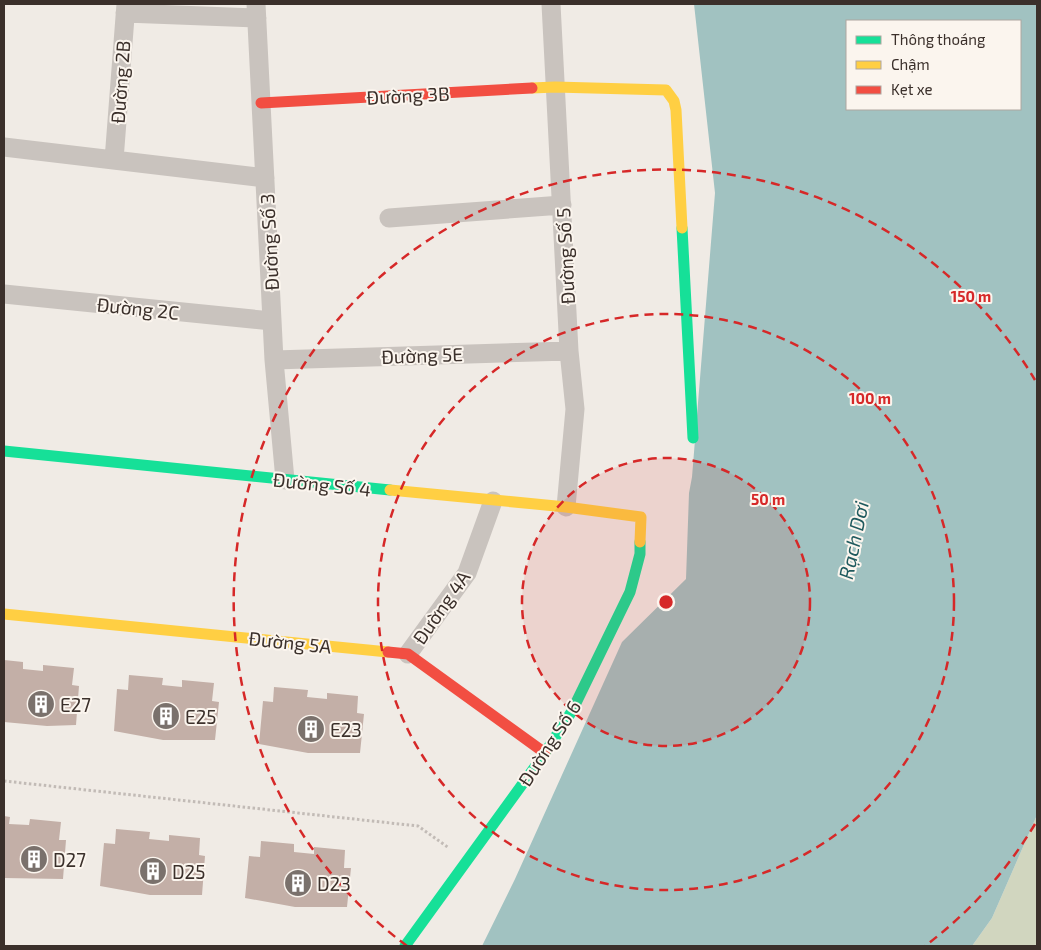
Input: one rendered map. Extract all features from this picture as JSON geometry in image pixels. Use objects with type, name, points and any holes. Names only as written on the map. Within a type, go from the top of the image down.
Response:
[{"type":"street","name":"Đường Số 5","points":[[551,4],[570,351],[575,409],[566,507]]},
{"type":"street","points":[[125,8],[257,11]]},
{"type":"street","name":"Đường 2B","points":[[114,160],[125,8]]},
{"type":"street","name":"Đường Số 3","points":[[257,11],[274,360],[285,480]]},
{"type":"street","name":"Đường 3B","points":[[262,103],[555,87],[666,90],[674,101],[676,110],[693,438]]},
{"type":"street","points":[[4,148],[265,178]]},
{"type":"street","points":[[389,218],[562,205]]},
{"type":"street","name":"Đường 2C","points":[[4,294],[272,321]]},
{"type":"street","name":"Đường 5E","points":[[274,360],[570,351]]},
{"type":"street","name":"Đường Số 4","points":[[4,451],[566,507],[641,517]]},
{"type":"street","name":"Đường 4A","points":[[408,654],[468,573],[493,501]]},
{"type":"street","name":"Đường Số 6","points":[[405,946],[545,752],[572,711],[630,592],[640,554],[641,517]]},
{"type":"street","name":"Đường 5A","points":[[4,614],[408,654],[545,752]]},
{"type":"path","points":[[4,782],[418,826],[467,861]]},
{"type":"green space","points":[[1037,815],[1037,946],[972,946],[992,918]]},
{"type":"water","name":"Rạch Dơi","points":[[694,4],[1037,4],[1037,815],[992,918],[972,946],[482,946],[515,879],[622,642],[686,579],[689,493],[692,477],[715,193]]},
{"type":"building","name":"E27","points":[[4,660],[23,662],[23,669],[43,671],[43,665],[74,668],[72,685],[79,686],[76,725],[47,726],[4,722]]},
{"type":"building","name":"E25","points":[[129,675],[163,678],[162,685],[182,687],[182,680],[214,683],[212,701],[219,702],[215,740],[163,740],[114,731],[117,689],[128,690]]},
{"type":"building","name":"E23","points":[[274,687],[308,690],[307,697],[327,699],[327,693],[358,696],[357,713],[364,714],[360,753],[308,753],[259,744],[263,701],[273,702]]},
{"type":"building","name":"D27","points":[[4,816],[10,817],[9,824],[29,825],[30,819],[61,822],[59,840],[66,840],[63,879],[4,878]]},
{"type":"building","name":"D25","points":[[116,829],[150,832],[149,839],[169,841],[169,835],[200,838],[199,855],[205,856],[202,895],[150,895],[100,886],[104,843],[115,844]]},
{"type":"building","name":"D23","points":[[261,841],[294,844],[294,852],[314,854],[314,847],[345,850],[344,868],[351,868],[347,907],[295,907],[245,898],[249,856],[260,857]]},
{"type":"traffic: fast","points":[[682,228],[693,438]]},
{"type":"traffic: fast","points":[[4,451],[390,490]]},
{"type":"traffic: fast","points":[[405,946],[545,753],[572,711],[630,592],[640,554],[640,542]]},
{"type":"traffic: slow","points":[[532,88],[666,90],[674,101],[676,110],[682,228]]},
{"type":"traffic: slow","points":[[390,490],[566,507],[641,517],[640,542]]},
{"type":"traffic: slow","points":[[4,614],[388,652]]},
{"type":"traffic: jam","points":[[261,103],[532,88]]},
{"type":"traffic: jam","points":[[388,652],[408,654],[545,753]]},
{"type":"place","name":"E27","points":[[41,704]]},
{"type":"place","name":"E25","points":[[166,716]]},
{"type":"place","name":"E23","points":[[311,729]]},
{"type":"place","name":"D27","points":[[34,859]]},
{"type":"place","name":"D25","points":[[153,871]]},
{"type":"place","name":"D23","points":[[298,883]]}]
